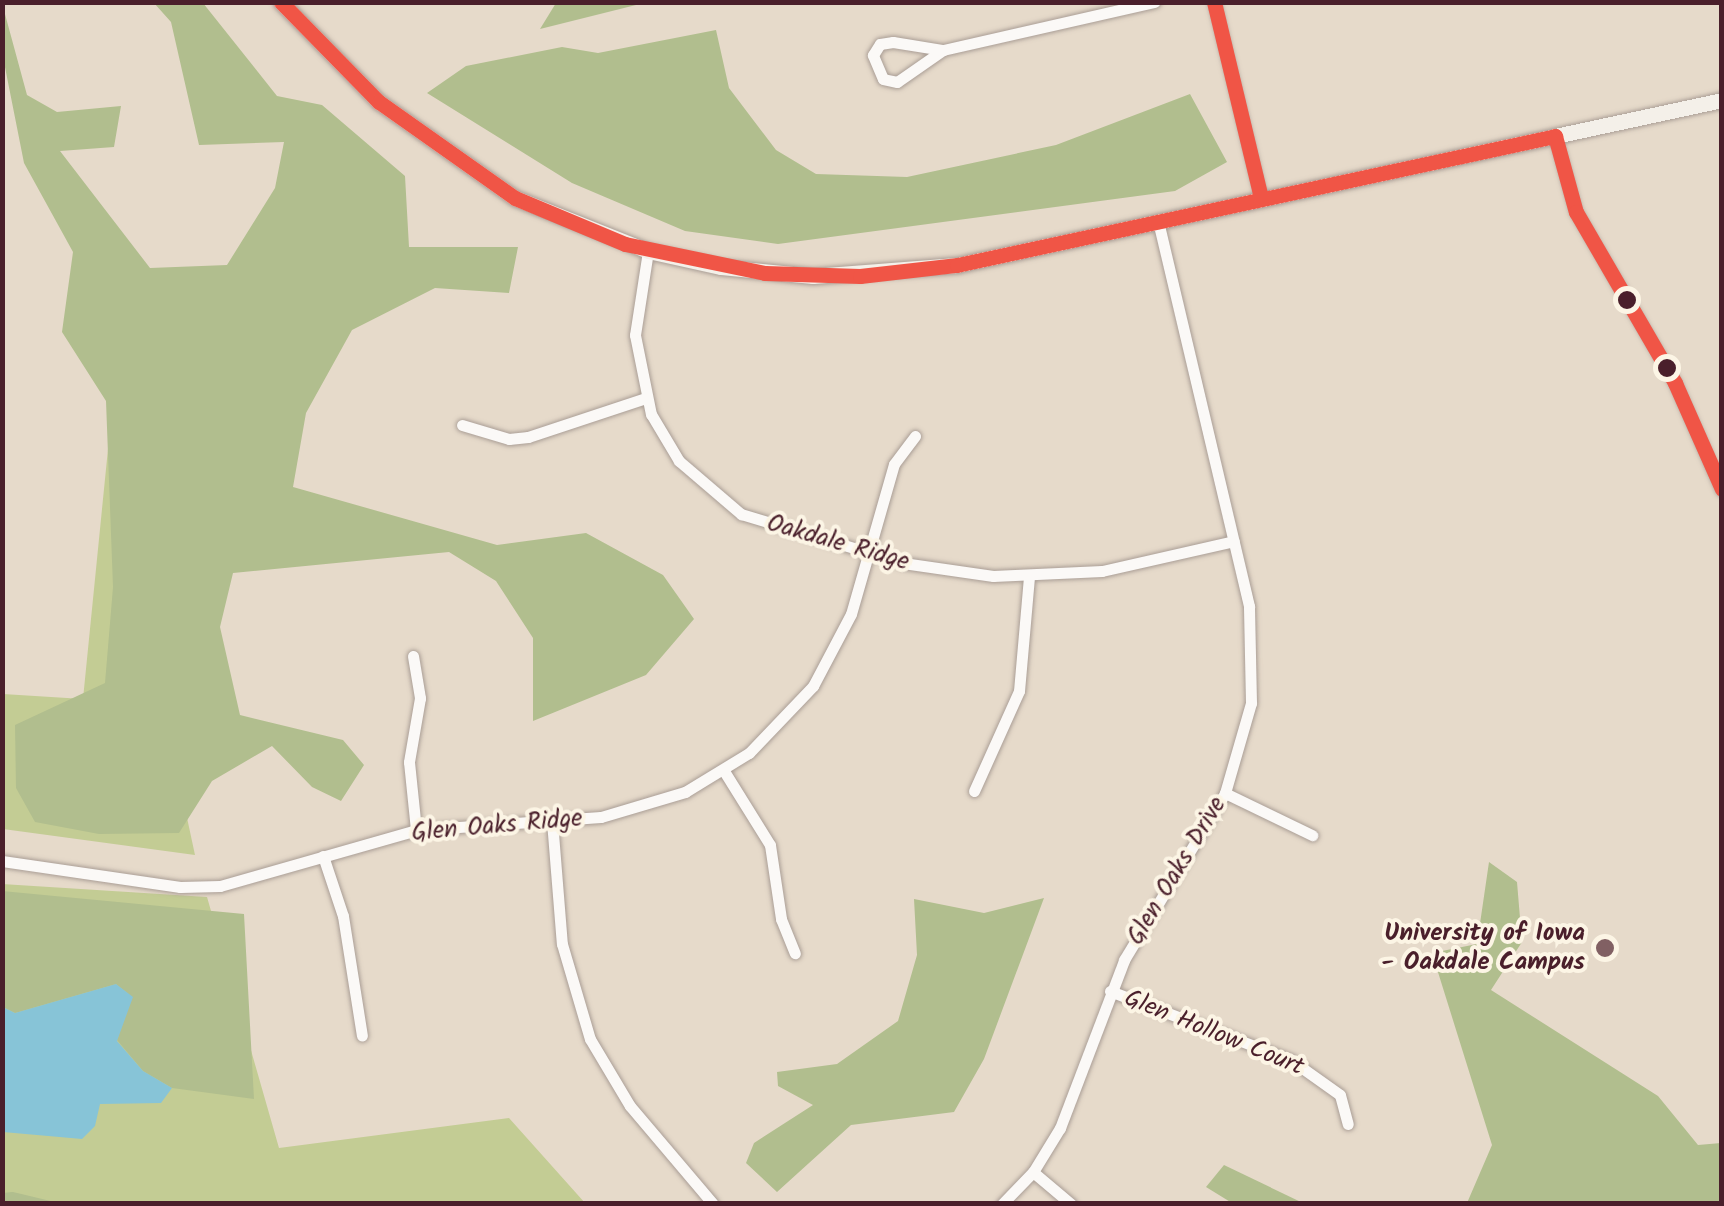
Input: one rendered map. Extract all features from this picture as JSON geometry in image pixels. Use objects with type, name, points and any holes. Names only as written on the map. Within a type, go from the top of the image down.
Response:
[{"type":"main road","points":[[281,2],[379,102],[454,161],[553,216],[648,251],[764,273],[860,276],[957,264],[1722,100]]},
{"type":"street","points":[[944,50],[893,42],[880,44],[873,56],[884,79],[897,82],[944,50],[1156,2]]},
{"type":"street","points":[[1214,2],[1261,198]]},
{"type":"street","points":[[1555,136],[1576,212],[1675,384],[1722,490]]},
{"type":"street","name":"Glen Oaks Drive","points":[[1002,1204],[1033,1172],[1060,1128],[1110,991],[1225,793],[1246,735],[1254,670],[1250,606],[1158,220]]},
{"type":"street","name":"Oakdale Ridge","points":[[648,251],[636,335],[646,398],[679,461],[718,499],[766,525],[939,570],[1029,576],[1102,571],[1234,540]]},
{"type":"street","points":[[462,425],[509,439],[528,437],[646,398]]},
{"type":"street","name":"Glen Oaks Ridge","points":[[2,861],[180,887],[254,879],[416,830],[552,821],[643,807],[724,771],[772,733],[813,686],[846,625],[894,464],[914,436]]},
{"type":"street","points":[[974,791],[1019,691],[1029,576]]},
{"type":"street","points":[[413,656],[420,698],[409,762],[416,830]]},
{"type":"street","points":[[724,771],[770,845],[781,919],[795,953]]},
{"type":"street","points":[[1225,793],[1312,835]]},
{"type":"street","points":[[552,821],[562,944],[590,1039],[630,1106],[713,1204]]},
{"type":"street","points":[[323,856],[344,916],[362,1036]]},
{"type":"street","name":"Glen Hollow Court","points":[[1110,991],[1291,1060],[1340,1095],[1348,1124]]},
{"type":"street","points":[[1033,1172],[1072,1204]]},
{"type":"green space","points":[[556,2],[644,3],[540,29]]},
{"type":"green space","points":[[2,3],[27,95],[57,112],[121,106],[114,147],[60,151],[150,268],[227,265],[275,188],[284,142],[199,145],[171,22],[154,3],[203,3],[277,96],[322,105],[405,176],[409,247],[518,247],[509,293],[435,288],[352,330],[306,413],[293,487],[497,545],[586,533],[663,575],[694,619],[646,675],[533,721],[533,638],[496,581],[449,552],[233,573],[220,627],[240,715],[343,740],[364,765],[341,801],[312,787],[272,746],[212,781],[179,833],[99,834],[35,822],[16,788],[15,725],[105,683],[113,587],[106,401],[62,332],[73,252],[24,163],[3,57]]},
{"type":"green space","points":[[716,30],[729,88],[776,150],[816,174],[907,177],[1056,145],[1190,94],[1227,162],[1175,191],[778,244],[685,231],[572,183],[427,93],[466,66],[562,47],[598,53]]},
{"type":"green space","points":[[108,449],[195,855],[3,829],[3,694],[83,699]]},
{"type":"green space","points":[[1489,862],[1517,882],[1522,942],[1491,990],[1658,1096],[1698,1145],[1721,1143],[1721,1203],[1467,1203],[1492,1145],[1432,953],[1477,944]]},
{"type":"green space","points":[[2,884],[207,897],[279,1148],[509,1118],[585,1203],[3,1203]]},
{"type":"green space","points":[[2,891],[244,914],[254,1099],[172,1088],[143,1071],[117,1040],[132,997],[116,984],[15,1013],[3,1007]]},
{"type":"green space","points":[[1044,898],[984,1059],[954,1112],[851,1125],[777,1192],[746,1163],[754,1143],[813,1105],[778,1086],[777,1072],[837,1064],[898,1021],[917,955],[914,899],[984,913]]},
{"type":"green space","points":[[1224,1165],[1303,1203],[1232,1203],[1206,1187]]},
{"type":"green space","points":[[3,1193],[59,1203],[3,1203]]},
{"type":"water","points":[[116,984],[133,997],[117,1041],[143,1071],[172,1088],[161,1103],[100,1104],[95,1126],[82,1139],[3,1132],[3,1007],[15,1013]]},
{"type":"transit line","points":[[281,2],[379,102],[515,198],[625,244],[765,273],[860,276],[957,265],[1555,136],[1576,212],[1675,383],[1722,489]]},
{"type":"transit line","points":[[1214,2],[1261,198]]},
{"type":"place","name":"University of Iowa - Oakdale Campus","points":[[1605,948]]}]
